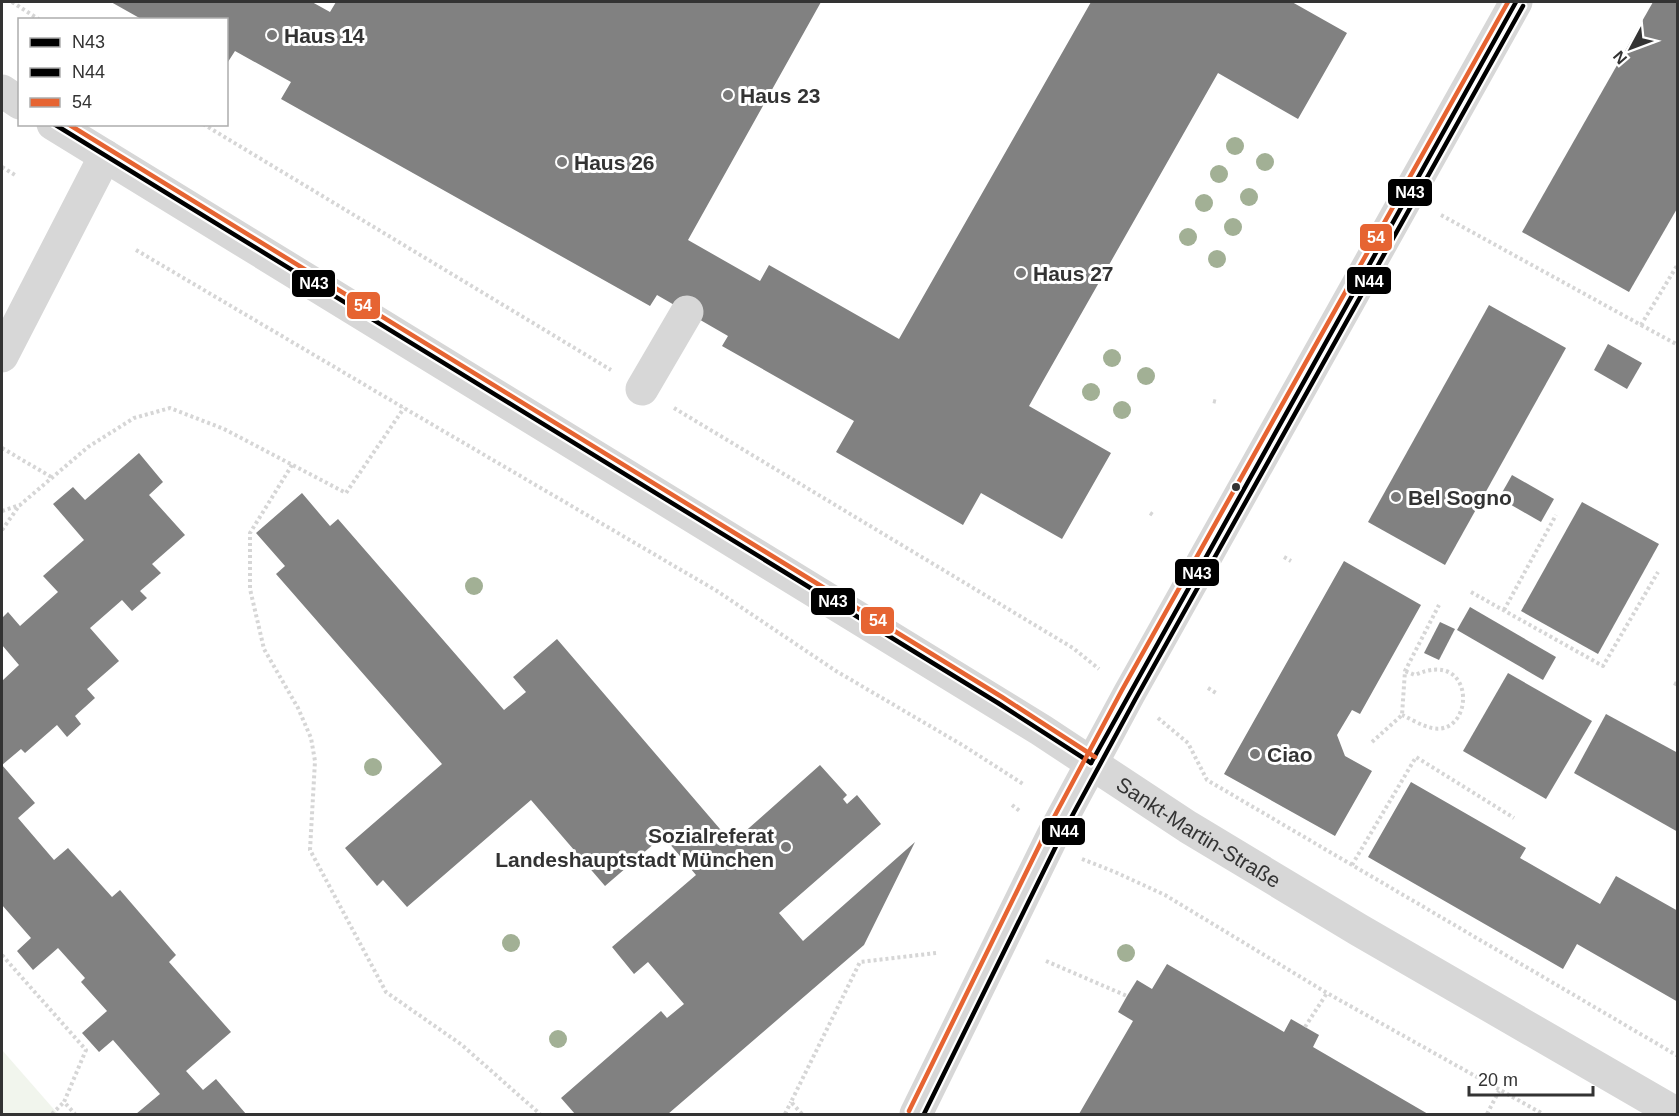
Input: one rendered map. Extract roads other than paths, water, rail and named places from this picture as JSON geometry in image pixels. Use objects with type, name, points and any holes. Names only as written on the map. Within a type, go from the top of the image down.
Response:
[{"type":"street","points":[[916,1114],[1052,837],[1091,763],[1516,2]]},
{"type":"street","points":[[2,92],[18,102]]},
{"type":"street","name":"Sankt-Martin-Straße","points":[[56,126],[1024,719],[1188,827],[1301,896],[1677,1114]]},
{"type":"street","points":[[2,356],[105,156]]},
{"type":"street","points":[[642,389],[687,312]]},
{"type":"place","name":"Haus 14","points":[[272,35]]},
{"type":"place","name":"Haus 23","points":[[728,95]]},
{"type":"place","name":"Haus 26","points":[[562,162]]},
{"type":"place","name":"Haus 27","points":[[1021,273]]},
{"type":"place","name":"Bel Sogno","points":[[1396,497]]},
{"type":"place","name":"Ciao","points":[[1255,754]]},
{"type":"place","name":"Sozialreferat Landeshauptstadt München","points":[[786,847]]}]
